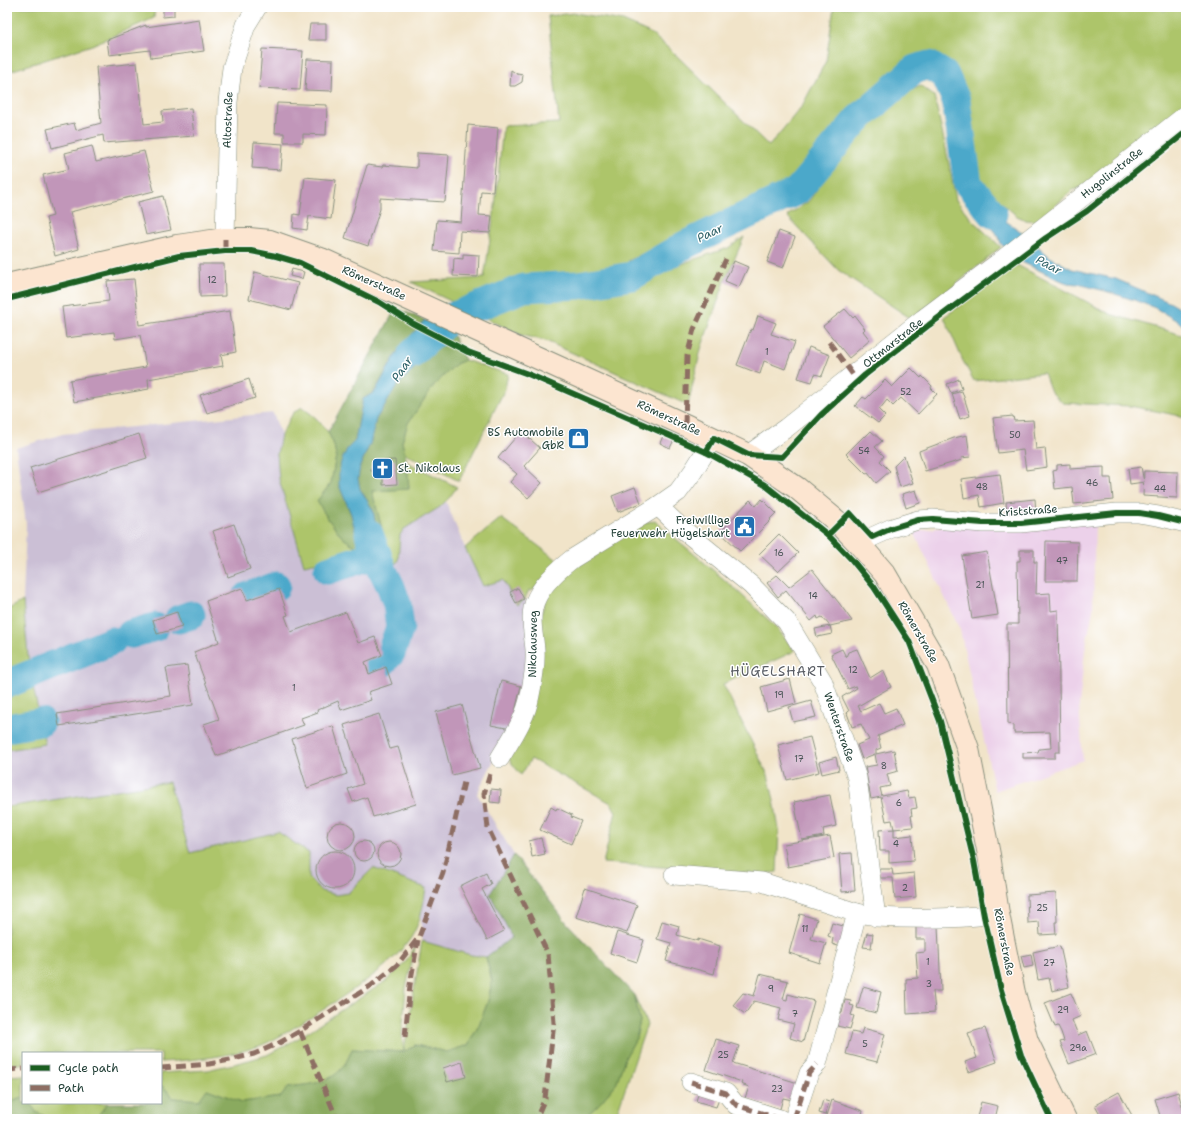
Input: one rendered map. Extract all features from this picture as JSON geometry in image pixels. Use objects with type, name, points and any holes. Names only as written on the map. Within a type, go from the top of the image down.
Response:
[{"type":"main road","name":"Römerstraße","points":[[7,285],[177,246],[225,239],[249,238],[270,241],[321,259],[714,438],[748,455],[797,488],[839,524],[860,545],[885,574],[938,666],[968,749],[989,855],[998,914],[1014,993],[1027,1041],[1065,1119]]},
{"type":"street","name":"Altostraße","points":[[225,239],[228,102],[232,68],[246,25],[257,7]]},
{"type":"street","name":"Hugolinstraße","points":[[1039,231],[1186,115]]},
{"type":"street","name":"Ottmarstraße","points":[[748,455],[786,428],[923,319],[1039,231]]},
{"type":"street","name":"Nikolausweg","points":[[500,758],[522,721],[530,697],[535,651],[532,627],[533,607],[538,594],[561,567],[678,492],[696,468],[714,438]]},
{"type":"street","name":"Wenterstraße","points":[[658,506],[680,527],[751,585],[787,622],[823,682],[857,778],[876,917]]},
{"type":"street","name":"Kriststraße","points":[[860,545],[872,537],[892,528],[918,520],[933,518],[983,523],[1022,523],[1117,513],[1158,516],[1186,523]]},
{"type":"street","points":[[674,876],[762,882],[857,913],[876,917],[970,917],[998,914]]},
{"type":"street","points":[[794,1119],[809,1073],[817,1064],[857,913]]},
{"type":"street","points":[[691,1082],[726,1093],[736,1105],[780,1119]]},
{"type":"shaded area","points":[[273,413],[281,435],[277,454],[304,565],[366,553],[376,574],[383,571],[395,565],[398,560],[400,535],[404,529],[446,502],[483,586],[503,580],[516,605],[525,599],[528,605],[529,661],[520,715],[477,794],[514,855],[490,894],[512,937],[486,957],[471,955],[422,941],[421,916],[426,888],[373,868],[348,893],[336,895],[321,891],[309,878],[309,853],[278,832],[190,853],[51,800],[7,806],[7,750],[45,743],[29,667],[23,601],[26,524],[16,448],[63,434]]},
{"type":"shaded area","points":[[1095,521],[1093,610],[1085,650],[1079,706],[1083,760],[995,791],[960,630],[914,532],[942,527]]},
{"type":"green space","points":[[7,7],[155,7],[154,18],[92,45],[7,72]]},
{"type":"green space","points":[[834,7],[1161,7],[1163,11],[1173,7],[1186,7],[1186,105],[1081,188],[1073,190],[1040,219],[1034,221],[1026,220],[1017,216],[985,189],[969,156],[964,129],[965,104],[953,64],[924,61],[905,69],[844,124],[798,176],[628,261],[651,277],[692,260],[728,248],[744,237],[725,281],[701,349],[688,405],[546,341],[521,335],[411,282],[484,278],[495,207],[503,126],[559,123],[548,16],[575,13],[623,21],[650,33],[673,52],[769,146],[802,106],[826,61]]},
{"type":"green space","points":[[921,86],[934,96],[956,200],[973,221],[1001,247],[913,320],[838,270],[787,216],[809,201],[848,143],[901,94]]},
{"type":"green space","points":[[1017,265],[1110,314],[1182,335],[1186,338],[1186,417],[1130,406],[1063,403],[1051,392],[1044,373],[974,381],[963,361],[944,317]]},
{"type":"green space","points":[[396,308],[425,320],[398,351],[374,392],[363,399],[355,441],[347,449],[339,485],[351,514],[355,530],[366,553],[361,553],[355,546],[343,538],[328,519],[317,501],[331,483],[336,456],[334,445],[328,432]]},
{"type":"green space","points":[[451,331],[465,360],[456,364],[434,385],[408,423],[402,442],[407,462],[409,489],[372,491],[382,529],[379,545],[373,510],[360,489],[358,479],[360,466],[370,444],[376,419],[397,386]]},
{"type":"green space","points":[[465,360],[508,374],[505,389],[459,481],[404,453],[402,442],[408,423],[434,385],[456,364]]},
{"type":"green space","points":[[302,407],[316,418],[328,432],[334,445],[336,456],[331,483],[317,501],[328,519],[343,538],[355,546],[361,553],[304,565],[279,479],[277,454],[281,435],[293,413]]},
{"type":"green space","points":[[407,462],[457,487],[440,507],[404,529],[400,535],[398,560],[395,565],[389,568],[379,545],[382,529],[372,491],[409,489]]},
{"type":"green space","points":[[501,518],[560,562],[532,591],[529,590],[525,599],[517,605],[503,580],[483,586],[465,548]]},
{"type":"green space","points":[[655,521],[733,587],[776,627],[795,651],[723,684],[768,775],[779,830],[777,872],[762,874],[603,863],[616,812],[611,803],[531,759],[521,775],[507,757],[546,597],[563,573],[645,522]]},
{"type":"green space","points":[[23,601],[29,667],[45,744],[7,750],[7,610]]},
{"type":"green space","points":[[169,782],[190,853],[278,832],[309,853],[309,878],[321,891],[336,895],[348,893],[373,868],[426,888],[424,902],[412,936],[402,950],[388,963],[372,976],[318,1013],[264,1044],[236,1053],[162,1062],[162,1052],[22,1052],[22,1064],[7,1064],[7,807]]},
{"type":"green space","points":[[514,855],[567,923],[634,995],[640,1021],[636,1038],[625,1058],[616,1084],[600,1103],[583,1119],[95,1119],[107,1104],[162,1104],[162,1086],[173,1098],[199,1100],[207,1089],[242,1102],[281,1097],[288,1087],[320,1082],[334,1076],[345,1064],[352,1049],[404,1052],[415,1045],[447,1052],[468,1045],[479,1025],[488,1001],[492,981],[486,957],[512,937],[490,894]]},
{"type":"green space","points":[[422,941],[471,955],[486,957],[492,981],[488,1001],[479,1025],[468,1045],[447,1052],[415,1045],[404,1052],[352,1049],[345,1064],[334,1076],[327,1080],[312,1084],[288,1087],[281,1097],[242,1102],[207,1089],[200,1100],[173,1098],[162,1086],[162,1073],[207,1070],[238,1063],[267,1055],[297,1039],[386,981],[404,964],[415,947],[406,988],[402,1035],[404,1051]]},
{"type":"green space","points":[[634,995],[647,1024],[615,1119],[583,1119],[600,1103],[616,1084],[625,1058],[636,1038],[640,1021]]},
{"type":"green space","points":[[22,1075],[22,1097],[7,1102],[7,1076]]},
{"type":"green space","points":[[22,1097],[22,1104],[31,1104],[36,1112],[51,1119],[7,1119],[7,1102]]},
{"type":"green space","points":[[31,1104],[107,1104],[95,1119],[51,1119],[36,1112]]},
{"type":"water","points":[[968,184],[974,186],[1004,220],[1019,230],[1050,257],[1072,269],[1116,279],[1171,303],[1186,312],[1186,329],[1179,322],[1155,308],[1105,291],[1078,284],[1067,283],[1022,262],[1001,244],[999,237],[992,229],[987,218],[976,202]]},
{"type":"water","points":[[425,320],[451,331],[397,386],[376,419],[370,444],[360,466],[358,479],[360,489],[373,510],[379,545],[389,568],[377,574],[355,530],[351,514],[339,485],[339,472],[341,462],[347,449],[355,441],[363,399],[375,392],[398,351]]},
{"type":"water","points":[[397,584],[409,610],[409,626],[403,637],[395,660],[388,666],[374,672],[370,660],[382,655],[381,653],[392,621],[392,615],[385,589]]},
{"type":"building","points":[[163,7],[174,7],[174,16],[163,17]]},
{"type":"building","points":[[199,19],[204,51],[151,58],[150,50],[109,55],[107,40],[146,25],[146,27]]},
{"type":"building","points":[[310,24],[326,24],[326,40],[308,40]]},
{"type":"building","points":[[262,49],[303,51],[300,90],[259,88]]},
{"type":"building","points":[[307,59],[333,60],[332,91],[305,90]]},
{"type":"building","points":[[137,63],[144,124],[163,122],[162,111],[191,108],[194,136],[104,143],[103,135],[52,148],[47,129],[74,123],[76,130],[101,123],[96,67]]},
{"type":"building","points":[[511,70],[517,74],[523,75],[522,82],[515,86],[510,86]]},
{"type":"building","points":[[277,103],[327,105],[326,135],[303,134],[303,142],[284,142],[284,133],[275,133]]},
{"type":"building","points":[[468,125],[498,128],[493,192],[481,191],[479,215],[492,216],[490,233],[460,231],[459,253],[434,251],[437,220],[461,222]]},
{"type":"building","points":[[254,142],[283,144],[281,170],[252,168]]},
{"type":"building","points":[[92,146],[96,162],[144,151],[154,191],[70,212],[79,249],[55,256],[46,218],[53,216],[43,175],[69,169],[65,153]]},
{"type":"building","points":[[417,153],[449,155],[445,202],[380,198],[380,209],[368,246],[345,238],[367,165],[417,168]]},
{"type":"building","points":[[305,177],[336,180],[331,219],[309,216],[307,230],[293,228],[294,214],[300,215]]},
{"type":"building","points":[[163,196],[171,230],[146,235],[138,202]]},
{"type":"building","points":[[779,231],[795,237],[783,268],[767,262]]},
{"type":"building","points":[[463,254],[479,255],[478,277],[453,276],[454,258],[463,259]]},
{"type":"building","points":[[734,261],[748,267],[739,287],[725,281]]},
{"type":"building","points":[[199,264],[224,264],[225,296],[200,297]]},
{"type":"building","points":[[292,269],[304,272],[302,279],[290,276]]},
{"type":"building","points":[[255,272],[298,283],[291,310],[249,299]]},
{"type":"building","points":[[134,279],[139,325],[230,311],[236,352],[221,355],[223,366],[148,379],[149,389],[74,402],[70,380],[146,367],[140,335],[115,339],[114,332],[66,338],[62,307],[109,301],[107,281]]},
{"type":"building","points":[[845,309],[853,318],[855,316],[865,329],[863,331],[870,340],[849,358],[823,326]]},
{"type":"building","points":[[758,316],[776,323],[771,334],[795,342],[785,369],[764,361],[760,374],[737,365],[751,329],[753,330]]},
{"type":"building","points":[[809,347],[830,355],[822,376],[815,374],[812,382],[798,378]]},
{"type":"building","points":[[911,368],[932,386],[931,388],[937,394],[918,414],[901,398],[893,406],[887,400],[879,410],[885,416],[878,423],[855,406],[863,397],[866,399],[885,380],[892,387]]},
{"type":"building","points":[[249,379],[255,398],[207,413],[200,395]]},
{"type":"building","points":[[959,379],[962,389],[951,393],[947,384]]},
{"type":"building","points":[[962,391],[970,416],[960,419],[952,394]]},
{"type":"building","points":[[1013,416],[1014,421],[1033,420],[1036,449],[1045,448],[1047,467],[1026,470],[1023,450],[998,453],[993,418]]},
{"type":"building","points":[[521,431],[540,448],[524,466],[542,483],[528,498],[510,482],[517,474],[498,458]]},
{"type":"building","points":[[871,431],[882,441],[875,447],[884,456],[880,461],[890,471],[876,483],[868,473],[866,474],[846,454]]},
{"type":"building","points":[[139,434],[147,458],[38,492],[30,468]]},
{"type":"building","points":[[967,435],[970,457],[961,458],[962,460],[925,471],[919,451],[954,438]]},
{"type":"building","points":[[663,436],[674,440],[670,448],[660,443]]},
{"type":"building","points":[[904,456],[913,483],[900,487],[894,466]]},
{"type":"building","name":"St. Nikolaus","points":[[395,460],[397,484],[383,485],[383,476],[377,477],[375,473],[371,471],[374,461]]},
{"type":"building","points":[[1070,464],[1070,469],[1104,467],[1104,478],[1111,478],[1113,500],[1074,504],[1072,487],[1055,489],[1053,471],[1057,470],[1057,465]]},
{"type":"building","points":[[1141,467],[1144,482],[1130,484],[1128,469]]},
{"type":"building","points":[[1144,471],[1178,472],[1177,498],[1143,496]]},
{"type":"building","points":[[1000,474],[1004,503],[981,507],[979,495],[964,498],[961,479]]},
{"type":"building","points":[[635,487],[641,503],[618,512],[612,496]]},
{"type":"building","points":[[916,490],[920,503],[906,508],[902,494]]},
{"type":"building","name":"Freiwillige Feuerwehr Hügelshart","points":[[762,499],[776,513],[740,551],[720,532],[750,500],[756,506]]},
{"type":"building","points":[[1035,499],[1036,513],[1007,515],[1006,502]]},
{"type":"building","points":[[234,524],[250,569],[228,577],[213,531]]},
{"type":"building","points":[[779,534],[798,553],[778,572],[759,554]]},
{"type":"building","points":[[1046,541],[1078,542],[1077,581],[1045,581]]},
{"type":"building","points":[[1020,550],[1034,550],[1034,562],[1037,562],[1036,594],[1050,593],[1051,611],[1058,610],[1060,752],[1055,752],[1055,758],[1023,758],[1023,753],[1038,752],[1039,749],[1051,748],[1050,732],[1014,733],[1014,725],[1008,724],[1007,624],[1018,624],[1017,561],[1020,561]]},
{"type":"building","points":[[987,552],[998,615],[972,619],[962,556]]},
{"type":"building","points":[[812,569],[852,621],[830,626],[822,617],[818,619],[817,616],[811,621],[786,590],[778,597],[767,583],[777,575],[789,587]]},
{"type":"building","points":[[242,588],[247,600],[279,589],[288,615],[285,616],[291,632],[346,612],[358,643],[375,637],[382,655],[365,662],[369,674],[386,667],[392,684],[368,692],[371,700],[341,710],[338,701],[317,710],[318,712],[301,718],[304,725],[216,756],[204,724],[219,719],[194,652],[219,642],[206,601]]},
{"type":"building","points":[[518,588],[524,599],[516,603],[510,592]]},
{"type":"building","points":[[177,612],[182,627],[157,634],[153,620]]},
{"type":"building","points":[[830,626],[832,634],[817,637],[815,629]]},
{"type":"building","points":[[842,649],[846,657],[848,652],[857,649],[870,678],[883,670],[891,687],[858,706],[861,711],[879,703],[884,713],[896,708],[903,725],[878,736],[881,748],[876,750],[876,754],[894,750],[898,771],[887,774],[890,786],[880,788],[882,796],[907,791],[909,798],[915,797],[917,808],[911,809],[913,827],[894,829],[892,820],[886,821],[881,797],[871,799],[865,767],[877,765],[875,754],[862,759],[857,745],[869,740],[861,724],[852,727],[847,713],[849,711],[842,697],[857,688],[856,686],[848,689],[831,654]]},
{"type":"building","points":[[187,665],[193,705],[59,726],[57,714],[171,696],[166,668]]},
{"type":"building","points":[[790,679],[796,703],[767,711],[761,687]]},
{"type":"building","points":[[501,681],[521,686],[511,729],[491,725]]},
{"type":"building","points":[[811,701],[816,717],[793,722],[789,707]]},
{"type":"building","points":[[462,705],[480,768],[452,775],[436,712]]},
{"type":"building","points":[[379,714],[390,749],[398,747],[416,804],[373,817],[367,797],[353,802],[348,789],[363,784],[344,725]]},
{"type":"building","points":[[333,726],[347,774],[307,788],[292,739]]},
{"type":"building","points":[[810,737],[819,772],[787,780],[778,745]]},
{"type":"building","points":[[836,757],[839,770],[822,774],[819,762]]},
{"type":"building","points":[[491,789],[501,790],[500,803],[490,802]]},
{"type":"building","points":[[830,795],[836,826],[823,829],[824,836],[802,840],[794,802]]},
{"type":"building","points":[[551,807],[556,810],[557,808],[572,815],[571,817],[581,821],[571,844],[540,830]]},
{"type":"building","points":[[341,822],[351,826],[355,836],[351,846],[341,850],[331,846],[327,836],[331,826]]},
{"type":"building","points":[[894,829],[894,837],[912,835],[914,861],[889,863],[889,851],[880,851],[879,830]]},
{"type":"building","points":[[830,836],[834,858],[788,867],[784,844]]},
{"type":"building","points":[[541,838],[545,854],[532,857],[529,841]]},
{"type":"building","points":[[364,841],[371,844],[374,851],[371,858],[364,861],[357,858],[354,851],[357,844]]},
{"type":"building","points":[[389,842],[398,845],[401,854],[398,863],[389,866],[380,863],[377,854],[380,845]]},
{"type":"building","points":[[331,851],[339,851],[349,856],[353,863],[353,877],[349,884],[339,889],[331,889],[321,884],[319,881],[316,874],[316,866],[321,856],[324,854]]},
{"type":"building","points":[[852,853],[855,891],[842,892],[839,854]]},
{"type":"building","points":[[879,869],[892,869],[893,875],[914,873],[916,897],[895,899],[893,878],[880,878]]},
{"type":"building","points":[[486,873],[491,884],[482,889],[504,931],[487,940],[460,886]]},
{"type":"building","points":[[585,888],[637,905],[627,933],[576,917]]},
{"type":"building","points":[[1056,893],[1056,934],[1040,935],[1039,922],[1028,923],[1027,895]]},
{"type":"building","points":[[800,914],[817,919],[811,939],[826,943],[820,963],[789,953]]},
{"type":"building","points":[[662,921],[679,926],[677,935],[698,941],[698,939],[720,946],[714,974],[666,961],[671,943],[657,939]]},
{"type":"building","points":[[832,923],[847,927],[841,947],[832,944],[833,938],[828,936]]},
{"type":"building","points":[[938,926],[941,991],[933,991],[935,1012],[907,1014],[906,979],[918,978],[916,953],[925,952],[925,939],[916,939],[916,927]]},
{"type":"building","points":[[617,932],[644,940],[637,962],[610,953]]},
{"type":"building","points":[[867,933],[873,934],[871,948],[863,947]]},
{"type":"building","points":[[1060,946],[1069,987],[1052,991],[1049,978],[1038,980],[1033,952]]},
{"type":"building","points":[[1031,954],[1033,966],[1024,968],[1021,956]]},
{"type":"building","points":[[760,974],[788,981],[783,999],[787,1000],[788,994],[814,1001],[803,1042],[790,1038],[794,1024],[778,1020],[781,1008],[754,1001],[745,1014],[733,1005],[743,993],[754,996]]},
{"type":"building","points":[[863,987],[881,992],[876,1013],[857,1008]]},
{"type":"building","points":[[1071,993],[1081,1016],[1072,1020],[1078,1035],[1087,1031],[1096,1054],[1069,1064],[1060,1042],[1064,1041],[1061,1032],[1058,1026],[1055,1027],[1045,1003]]},
{"type":"building","points":[[845,1000],[851,1001],[850,1005],[854,1006],[851,1015],[854,1016],[850,1029],[837,1026],[840,1012],[842,1013]]},
{"type":"building","points":[[863,1028],[885,1034],[877,1062],[846,1054],[852,1032],[861,1034]]},
{"type":"building","points":[[985,1028],[997,1062],[969,1072],[965,1062],[977,1058],[968,1033]]},
{"type":"building","points":[[716,1039],[739,1046],[733,1063],[798,1083],[792,1100],[783,1098],[780,1109],[745,1098],[749,1087],[741,1084],[742,1082],[706,1070]]},
{"type":"building","points":[[462,1062],[466,1077],[447,1082],[443,1068]]},
{"type":"building","points":[[700,1088],[721,1094],[716,1107],[696,1101]]},
{"type":"building","points":[[1119,1092],[1134,1119],[1103,1119],[1095,1105]]},
{"type":"building","points":[[1178,1092],[1186,1119],[1161,1119],[1155,1099]]},
{"type":"building","points":[[823,1100],[829,1102],[825,1115],[819,1113]]},
{"type":"building","points":[[832,1100],[863,1111],[860,1119],[826,1119]]},
{"type":"building","points":[[981,1102],[998,1106],[995,1119],[977,1117]]},
{"type":"waterway","name":"Paar","points":[[412,354],[452,317],[524,288],[579,285],[632,276],[685,245],[797,191],[857,120],[915,69],[929,65],[945,75],[956,100],[968,184],[993,214]]},
{"type":"waterway","name":"Paar","points":[[369,534],[397,604],[400,627],[391,653],[380,665],[372,666]]},
{"type":"waterway","points":[[328,570],[377,554]]},
{"type":"waterway","points":[[246,597],[276,586]]},
{"type":"waterway","points":[[179,619],[191,615]]},
{"type":"waterway","points":[[131,634],[155,627]]},
{"type":"waterway","points":[[7,684],[112,641]]},
{"type":"waterway","name":"Paar","points":[[7,728],[41,722]]},
{"type":"marked path","points":[[225,239],[225,251]]},
{"type":"marked path","points":[[685,425],[687,356],[694,329],[726,259]]},
{"type":"marked path","points":[[829,342],[853,375]]},
{"type":"marked path","points":[[490,774],[484,794],[488,828],[548,954],[554,1023],[545,1098],[536,1119]]},
{"type":"marked path","points":[[162,1068],[209,1064],[254,1054],[279,1043],[300,1031],[372,985],[397,965],[419,937],[443,873],[464,782]]},
{"type":"marked path","points":[[405,1037],[410,985],[418,940]]},
{"type":"marked path","points":[[300,1031],[337,1119]]},
{"type":"marked path","points":[[794,1119],[809,1073],[817,1064]]},
{"type":"marked path","points":[[7,1070],[22,1069]]},
{"type":"marked path","points":[[691,1082],[726,1093],[736,1105],[780,1119]]},
{"type":"cycle path","points":[[706,452],[714,438],[748,455],[782,457],[821,415],[865,375],[929,325],[1046,238],[1087,211],[1186,132]]},
{"type":"cycle path","points":[[7,299],[179,256],[225,251],[251,251],[276,256],[300,263],[379,302],[412,323],[468,352],[528,374],[706,452],[765,485],[828,535],[852,560],[874,587],[909,641],[940,721],[974,861],[984,916],[1001,990],[1021,1055],[1051,1119]]},
{"type":"cycle path","points":[[828,535],[850,513],[872,537],[892,528],[918,520],[933,519],[983,523],[1021,523],[1117,513],[1139,513],[1186,523]]},
{"type":"place","name":"BS Automobile GbR","points":[[579,438]]},
{"type":"place","name":"St. Nikolaus","points":[[383,468]]},
{"type":"place","name":"Freiwillige Feuerwehr Hügelshart","points":[[745,526]]},
{"type":"district","name":"HÜGELSHART","points":[[778,671]]}]
